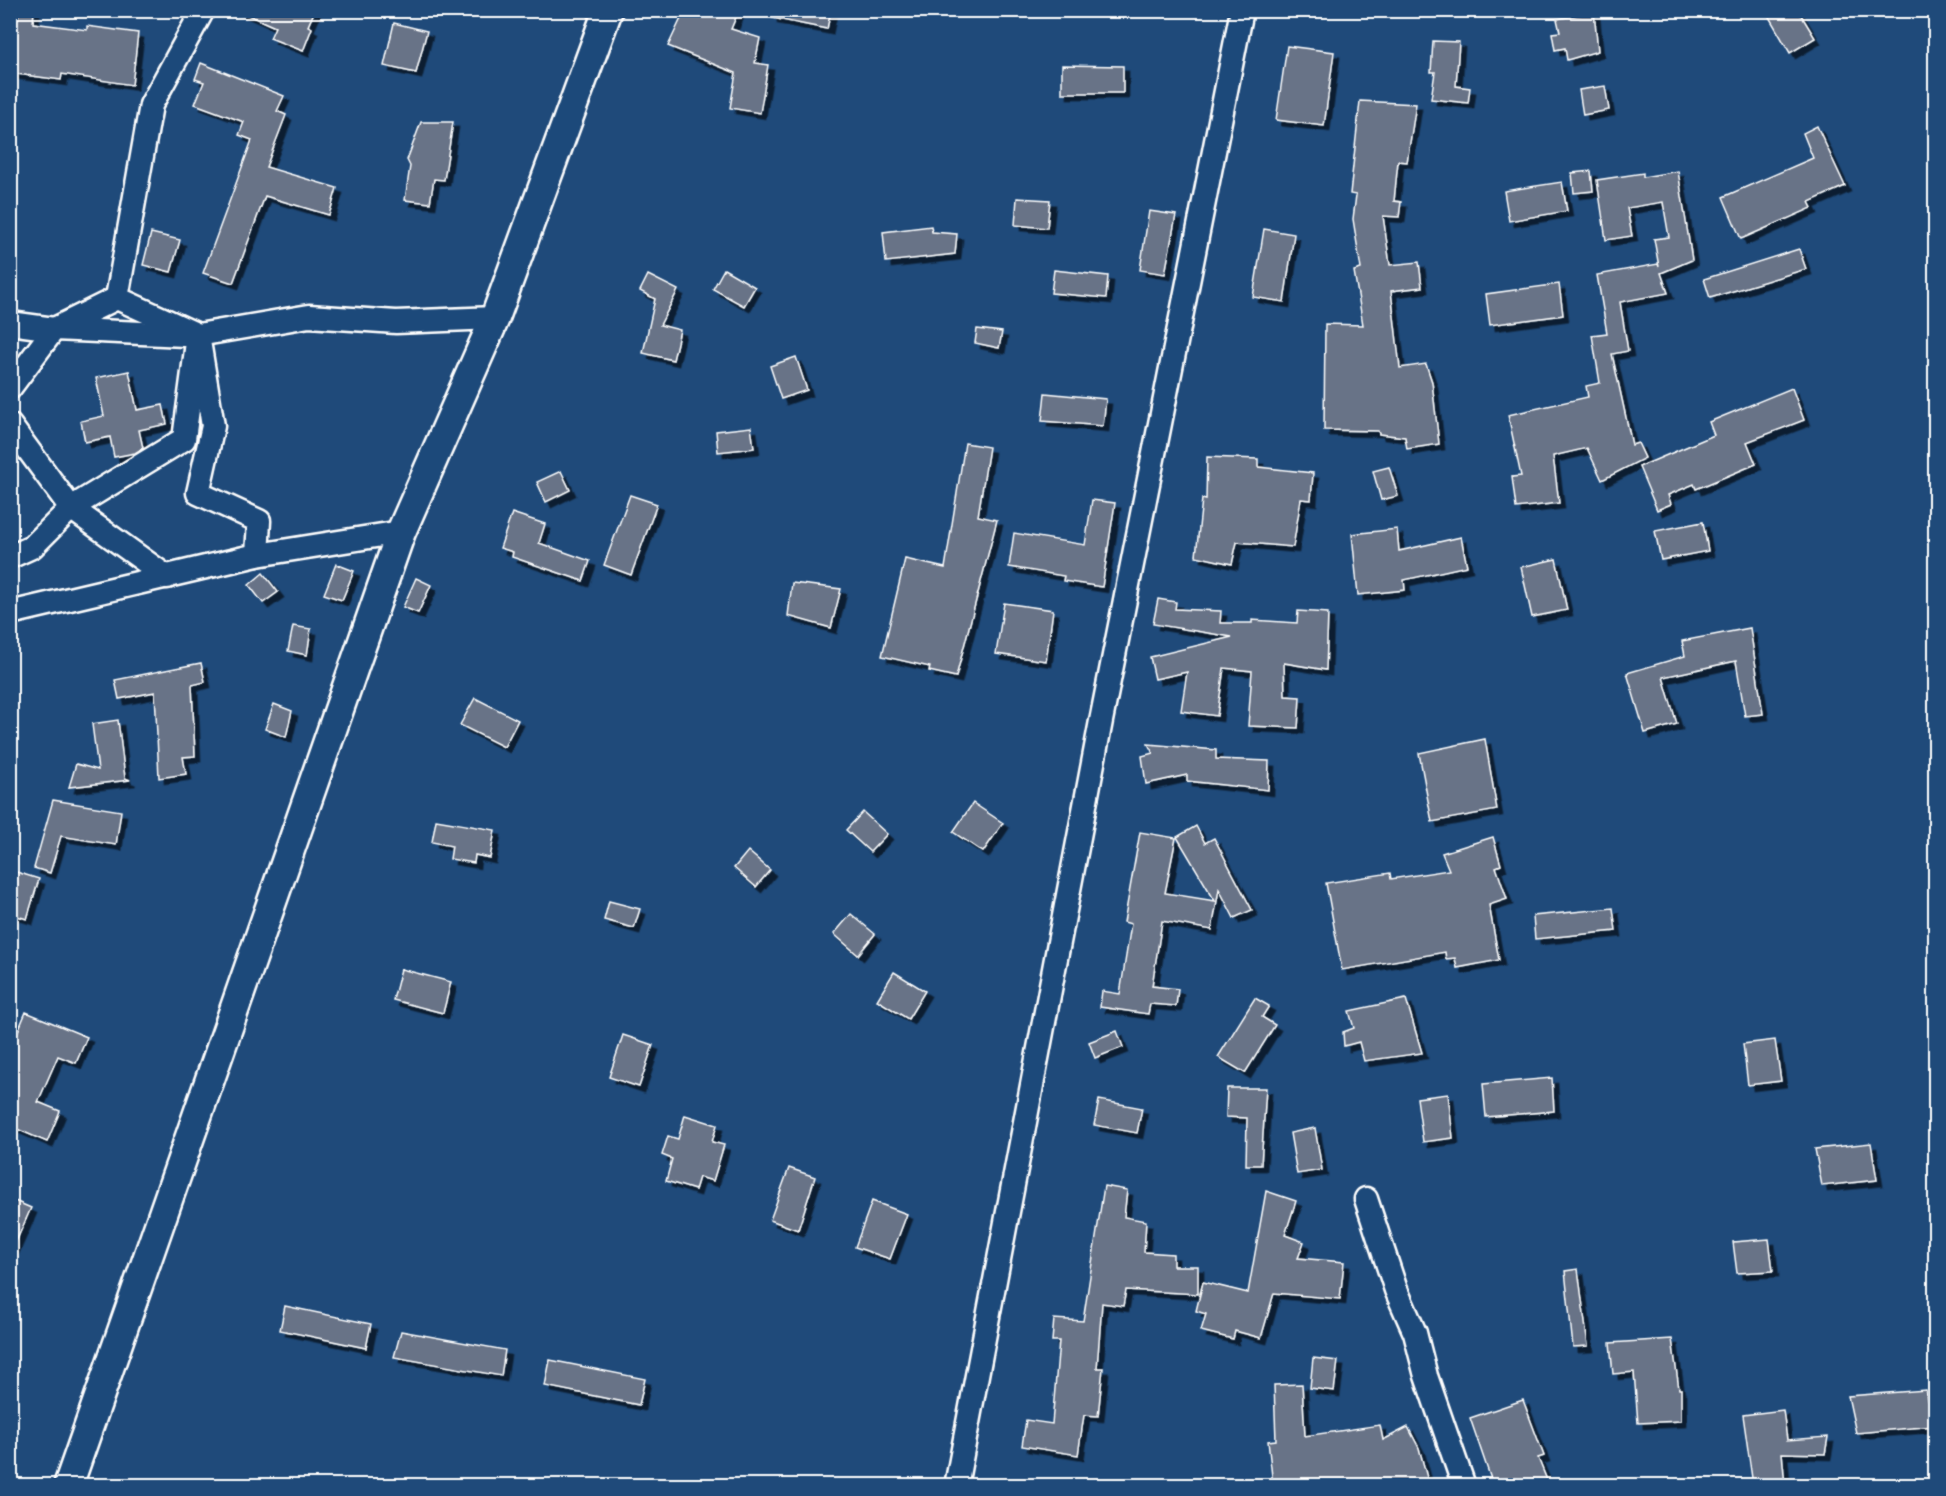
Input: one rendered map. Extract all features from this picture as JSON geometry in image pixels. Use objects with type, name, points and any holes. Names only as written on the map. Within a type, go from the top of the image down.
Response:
[{"type":"street","points":[[117,298],[151,105],[202,10]]},
{"type":"street","points":[[68,1485],[401,532],[495,318],[608,10]]},
{"type":"street","points":[[956,1485],[1101,721],[1242,10]]},
{"type":"street","points":[[10,388],[54,329],[117,298]]},
{"type":"street","points":[[117,298],[198,335]]},
{"type":"street","points":[[10,323],[54,329],[198,335],[309,316],[396,322],[495,318]]},
{"type":"street","points":[[10,557],[32,547],[62,514],[184,439],[198,335]]},
{"type":"street","points":[[198,335],[213,426],[198,494],[259,521],[257,555]]},
{"type":"street","points":[[12,425],[71,508],[167,577]]},
{"type":"street","points":[[10,613],[257,555],[401,532]]},
{"type":"street","points":[[1366,1198],[1396,1290],[1415,1333],[1426,1376],[1464,1485]]},
{"type":"building","points":[[19,10],[34,10],[33,23],[87,30],[87,26],[138,33],[132,85],[62,74],[61,80],[10,73]]},
{"type":"building","points":[[237,10],[315,10],[308,26],[312,28],[303,51],[270,38],[275,27]]},
{"type":"building","points":[[685,10],[739,10],[731,29],[760,38],[755,63],[768,65],[760,113],[730,108],[736,73],[668,46]]},
{"type":"building","points":[[772,10],[831,10],[827,29],[772,18]]},
{"type":"building","points":[[1765,10],[1798,10],[1815,38],[1790,53]]},
{"type":"building","points":[[1594,12],[1598,51],[1567,60],[1565,48],[1555,50],[1552,33],[1560,32],[1557,19]]},
{"type":"building","points":[[394,23],[427,31],[416,73],[384,66]]},
{"type":"building","points":[[1433,41],[1459,42],[1456,86],[1470,88],[1468,103],[1431,99],[1435,72],[1431,72]]},
{"type":"building","points":[[1287,46],[1334,52],[1324,126],[1276,120]]},
{"type":"building","points":[[201,63],[284,96],[277,111],[286,115],[266,167],[337,188],[329,215],[265,196],[233,283],[203,273],[252,140],[239,135],[244,122],[195,104],[204,82],[195,79]]},
{"type":"building","points":[[1062,65],[1123,66],[1123,93],[1062,93]]},
{"type":"building","points":[[1605,86],[1609,110],[1583,115],[1579,90]]},
{"type":"building","points":[[1360,101],[1416,104],[1407,162],[1398,161],[1394,201],[1401,202],[1399,217],[1383,216],[1390,265],[1419,262],[1422,287],[1391,291],[1400,368],[1426,364],[1432,382],[1439,444],[1407,449],[1405,437],[1379,434],[1378,431],[1324,430],[1325,324],[1363,325],[1354,271],[1361,269],[1353,219],[1356,195],[1350,194]]},
{"type":"building","points":[[421,122],[453,122],[444,180],[434,179],[430,203],[405,200],[410,166],[407,160]]},
{"type":"building","points":[[1817,126],[1845,186],[1809,202],[1812,208],[1741,239],[1723,197],[1813,158],[1803,133]]},
{"type":"building","points":[[1591,171],[1593,191],[1574,193],[1572,173]]},
{"type":"building","points":[[1678,171],[1692,260],[1661,273],[1668,293],[1620,302],[1628,351],[1612,354],[1632,445],[1638,443],[1645,458],[1602,480],[1587,448],[1553,456],[1559,503],[1516,508],[1512,477],[1521,476],[1508,415],[1588,397],[1586,386],[1600,383],[1592,335],[1607,333],[1597,275],[1658,264],[1659,267],[1654,239],[1669,237],[1663,202],[1627,208],[1632,236],[1606,240],[1597,180],[1643,173],[1643,177]]},
{"type":"building","points":[[1562,182],[1567,211],[1509,221],[1504,191]]},
{"type":"building","points":[[1017,198],[1050,200],[1047,228],[1015,225]]},
{"type":"building","points":[[1149,211],[1176,215],[1165,274],[1140,270]]},
{"type":"building","points":[[931,226],[932,232],[957,234],[955,254],[886,262],[883,232]]},
{"type":"building","points":[[1264,229],[1294,234],[1284,302],[1253,297]]},
{"type":"building","points":[[151,233],[180,240],[171,272],[143,265]]},
{"type":"building","points":[[1799,249],[1806,269],[1710,298],[1704,279]]},
{"type":"building","points":[[724,269],[755,287],[744,306],[713,289]]},
{"type":"building","points":[[1054,270],[1108,276],[1106,298],[1051,293]]},
{"type":"building","points":[[648,275],[678,290],[660,325],[680,330],[673,360],[643,353],[655,299],[640,291]]},
{"type":"building","points":[[1559,284],[1563,315],[1490,325],[1486,294]]},
{"type":"building","points":[[977,329],[1002,332],[999,348],[975,343]]},
{"type":"building","points":[[796,357],[807,390],[781,399],[770,366]]},
{"type":"building","points":[[129,371],[137,410],[163,405],[167,424],[139,430],[143,448],[135,453],[114,457],[110,437],[85,442],[81,421],[104,416],[96,378]]},
{"type":"building","points":[[1792,388],[1804,420],[1747,442],[1756,464],[1696,489],[1694,484],[1668,495],[1671,504],[1657,510],[1639,467],[1714,435],[1709,422]]},
{"type":"building","points":[[1045,393],[1106,399],[1103,426],[1042,421]]},
{"type":"building","points":[[751,427],[754,448],[718,452],[716,431]]},
{"type":"building","points":[[965,443],[989,447],[978,516],[997,520],[956,677],[929,671],[930,667],[882,656],[905,559],[945,568]]},
{"type":"building","points":[[1207,457],[1258,459],[1258,467],[1313,473],[1311,500],[1301,499],[1293,547],[1237,542],[1232,564],[1196,556],[1202,499],[1206,500]]},
{"type":"building","points":[[1389,467],[1398,496],[1381,500],[1373,471]]},
{"type":"building","points":[[561,471],[570,490],[546,502],[537,482]]},
{"type":"building","points":[[630,495],[657,504],[631,575],[604,565]]},
{"type":"building","points":[[1092,500],[1115,503],[1102,587],[1063,581],[1064,576],[1009,567],[1014,533],[1085,545]]},
{"type":"building","points":[[512,513],[545,524],[539,543],[590,561],[583,581],[512,557],[513,552],[500,548]]},
{"type":"building","points":[[1703,522],[1708,551],[1661,560],[1655,531]]},
{"type":"building","points":[[1397,529],[1399,551],[1461,537],[1467,566],[1404,580],[1405,590],[1358,595],[1352,534]]},
{"type":"building","points":[[1556,559],[1567,610],[1532,617],[1521,567]]},
{"type":"building","points":[[336,564],[354,571],[342,600],[324,594]]},
{"type":"building","points":[[263,573],[278,592],[263,603],[249,585]]},
{"type":"building","points":[[416,578],[431,585],[418,613],[403,607]]},
{"type":"building","points":[[792,583],[841,589],[831,628],[788,616]]},
{"type":"building","points":[[1158,599],[1176,602],[1175,609],[1221,611],[1220,623],[1252,623],[1252,620],[1297,623],[1298,611],[1328,613],[1326,670],[1284,663],[1285,696],[1300,697],[1298,728],[1248,726],[1252,671],[1224,668],[1217,716],[1181,711],[1187,672],[1155,679],[1150,657],[1232,637],[1153,624]]},
{"type":"building","points":[[1004,603],[1053,610],[1046,661],[996,654]]},
{"type":"building","points":[[293,626],[311,629],[307,655],[288,651]]},
{"type":"building","points":[[1750,628],[1763,714],[1745,716],[1736,661],[1663,677],[1677,724],[1645,733],[1627,673],[1685,656],[1682,641]]},
{"type":"building","points":[[201,663],[205,682],[192,685],[195,756],[183,757],[186,774],[159,778],[155,692],[119,699],[115,680]]},
{"type":"building","points":[[475,698],[518,720],[504,747],[460,725]]},
{"type":"building","points":[[274,704],[292,711],[286,737],[265,729]]},
{"type":"building","points":[[118,720],[125,778],[130,780],[69,787],[76,764],[98,770],[92,724]]},
{"type":"building","points":[[1485,739],[1497,810],[1432,822],[1419,753]]},
{"type":"building","points":[[1148,744],[1216,750],[1216,759],[1269,761],[1268,790],[1187,781],[1187,775],[1146,784],[1142,756],[1153,753]]},
{"type":"building","points":[[53,800],[121,811],[116,845],[61,836],[50,873],[34,868]]},
{"type":"building","points":[[973,803],[1003,823],[983,852],[953,832]]},
{"type":"building","points":[[863,812],[887,834],[870,852],[846,830]]},
{"type":"building","points":[[436,820],[495,830],[490,858],[475,855],[474,863],[450,859],[452,846],[432,842]]},
{"type":"building","points":[[1196,826],[1205,843],[1214,838],[1252,910],[1234,918],[1219,889],[1212,930],[1162,921],[1152,986],[1178,989],[1176,1006],[1150,1004],[1148,1014],[1100,1007],[1102,991],[1120,994],[1131,924],[1124,922],[1140,832],[1176,838],[1165,893],[1215,901],[1177,837]]},
{"type":"building","points":[[1493,837],[1501,865],[1496,867],[1507,899],[1489,905],[1499,960],[1457,968],[1455,958],[1446,959],[1445,952],[1342,970],[1326,883],[1390,873],[1391,879],[1449,870],[1442,853]]},
{"type":"building","points":[[748,851],[770,870],[756,887],[734,868]]},
{"type":"building","points":[[10,870],[39,879],[27,919],[10,914]]},
{"type":"building","points":[[609,901],[640,909],[634,928],[604,920]]},
{"type":"building","points":[[1613,908],[1616,931],[1535,939],[1533,916]]},
{"type":"building","points":[[851,914],[875,934],[858,955],[834,934]]},
{"type":"building","points":[[401,969],[451,982],[443,1013],[393,1000]]},
{"type":"building","points":[[894,972],[925,991],[908,1019],[877,1000]]},
{"type":"building","points":[[1255,998],[1269,1006],[1262,1017],[1275,1025],[1245,1073],[1218,1057]]},
{"type":"building","points":[[1406,999],[1422,1053],[1364,1061],[1359,1042],[1344,1046],[1343,1032],[1354,1028],[1349,1011]]},
{"type":"building","points":[[26,1012],[87,1037],[76,1063],[58,1056],[38,1102],[60,1111],[47,1142],[10,1126],[10,1050]]},
{"type":"building","points":[[1117,1031],[1123,1047],[1095,1058],[1089,1042]]},
{"type":"building","points":[[623,1035],[653,1045],[639,1087],[609,1077]]},
{"type":"building","points":[[1775,1040],[1781,1081],[1748,1085],[1743,1044]]},
{"type":"building","points":[[1552,1078],[1554,1111],[1486,1117],[1483,1084]]},
{"type":"building","points":[[1227,1088],[1266,1088],[1261,1165],[1246,1165],[1247,1118],[1226,1117]]},
{"type":"building","points":[[1448,1094],[1453,1138],[1423,1142],[1417,1098]]},
{"type":"building","points":[[1099,1100],[1142,1108],[1137,1133],[1094,1125]]},
{"type":"building","points":[[685,1115],[717,1125],[712,1142],[724,1145],[713,1181],[699,1177],[695,1190],[666,1181],[672,1159],[662,1155],[668,1136],[678,1139]]},
{"type":"building","points":[[1315,1128],[1322,1170],[1297,1174],[1290,1133]]},
{"type":"building","points":[[1871,1143],[1877,1180],[1822,1186],[1815,1149]]},
{"type":"building","points":[[789,1168],[815,1177],[798,1230],[770,1220]]},
{"type":"building","points":[[1104,1186],[1127,1190],[1124,1217],[1146,1221],[1144,1252],[1173,1254],[1173,1266],[1198,1266],[1198,1294],[1126,1290],[1123,1306],[1102,1303],[1097,1368],[1103,1368],[1098,1416],[1084,1415],[1078,1455],[1022,1446],[1026,1420],[1052,1424],[1059,1341],[1052,1341],[1054,1319],[1083,1321]]},
{"type":"building","points":[[1266,1191],[1296,1201],[1285,1235],[1304,1242],[1298,1258],[1344,1262],[1340,1299],[1274,1293],[1261,1338],[1235,1331],[1233,1339],[1201,1331],[1206,1314],[1196,1311],[1203,1282],[1248,1293]]},
{"type":"building","points":[[10,1199],[31,1208],[10,1255]]},
{"type":"building","points":[[872,1201],[907,1214],[890,1259],[855,1247]]},
{"type":"building","points":[[1769,1239],[1773,1271],[1737,1273],[1733,1242]]},
{"type":"building","points":[[1578,1269],[1588,1346],[1573,1347],[1565,1271]]},
{"type":"building","points":[[285,1306],[371,1324],[366,1348],[280,1330]]},
{"type":"building","points":[[401,1331],[505,1350],[501,1376],[394,1357]]},
{"type":"building","points":[[1672,1339],[1679,1389],[1681,1389],[1681,1421],[1638,1423],[1634,1372],[1613,1374],[1610,1343]]},
{"type":"building","points":[[1313,1358],[1338,1361],[1334,1391],[1310,1388]]},
{"type":"building","points":[[550,1360],[645,1379],[639,1405],[545,1386]]},
{"type":"building","points":[[1302,1384],[1305,1436],[1380,1425],[1383,1440],[1408,1427],[1419,1448],[1429,1485],[1273,1485],[1268,1441],[1276,1440],[1274,1385]]},
{"type":"building","points":[[1926,1390],[1934,1426],[1856,1433],[1848,1396]]},
{"type":"building","points":[[1523,1400],[1544,1456],[1538,1458],[1549,1485],[1493,1485],[1470,1418]]},
{"type":"building","points":[[1783,1410],[1787,1440],[1828,1437],[1825,1454],[1782,1453],[1785,1485],[1753,1485],[1743,1415]]}]
